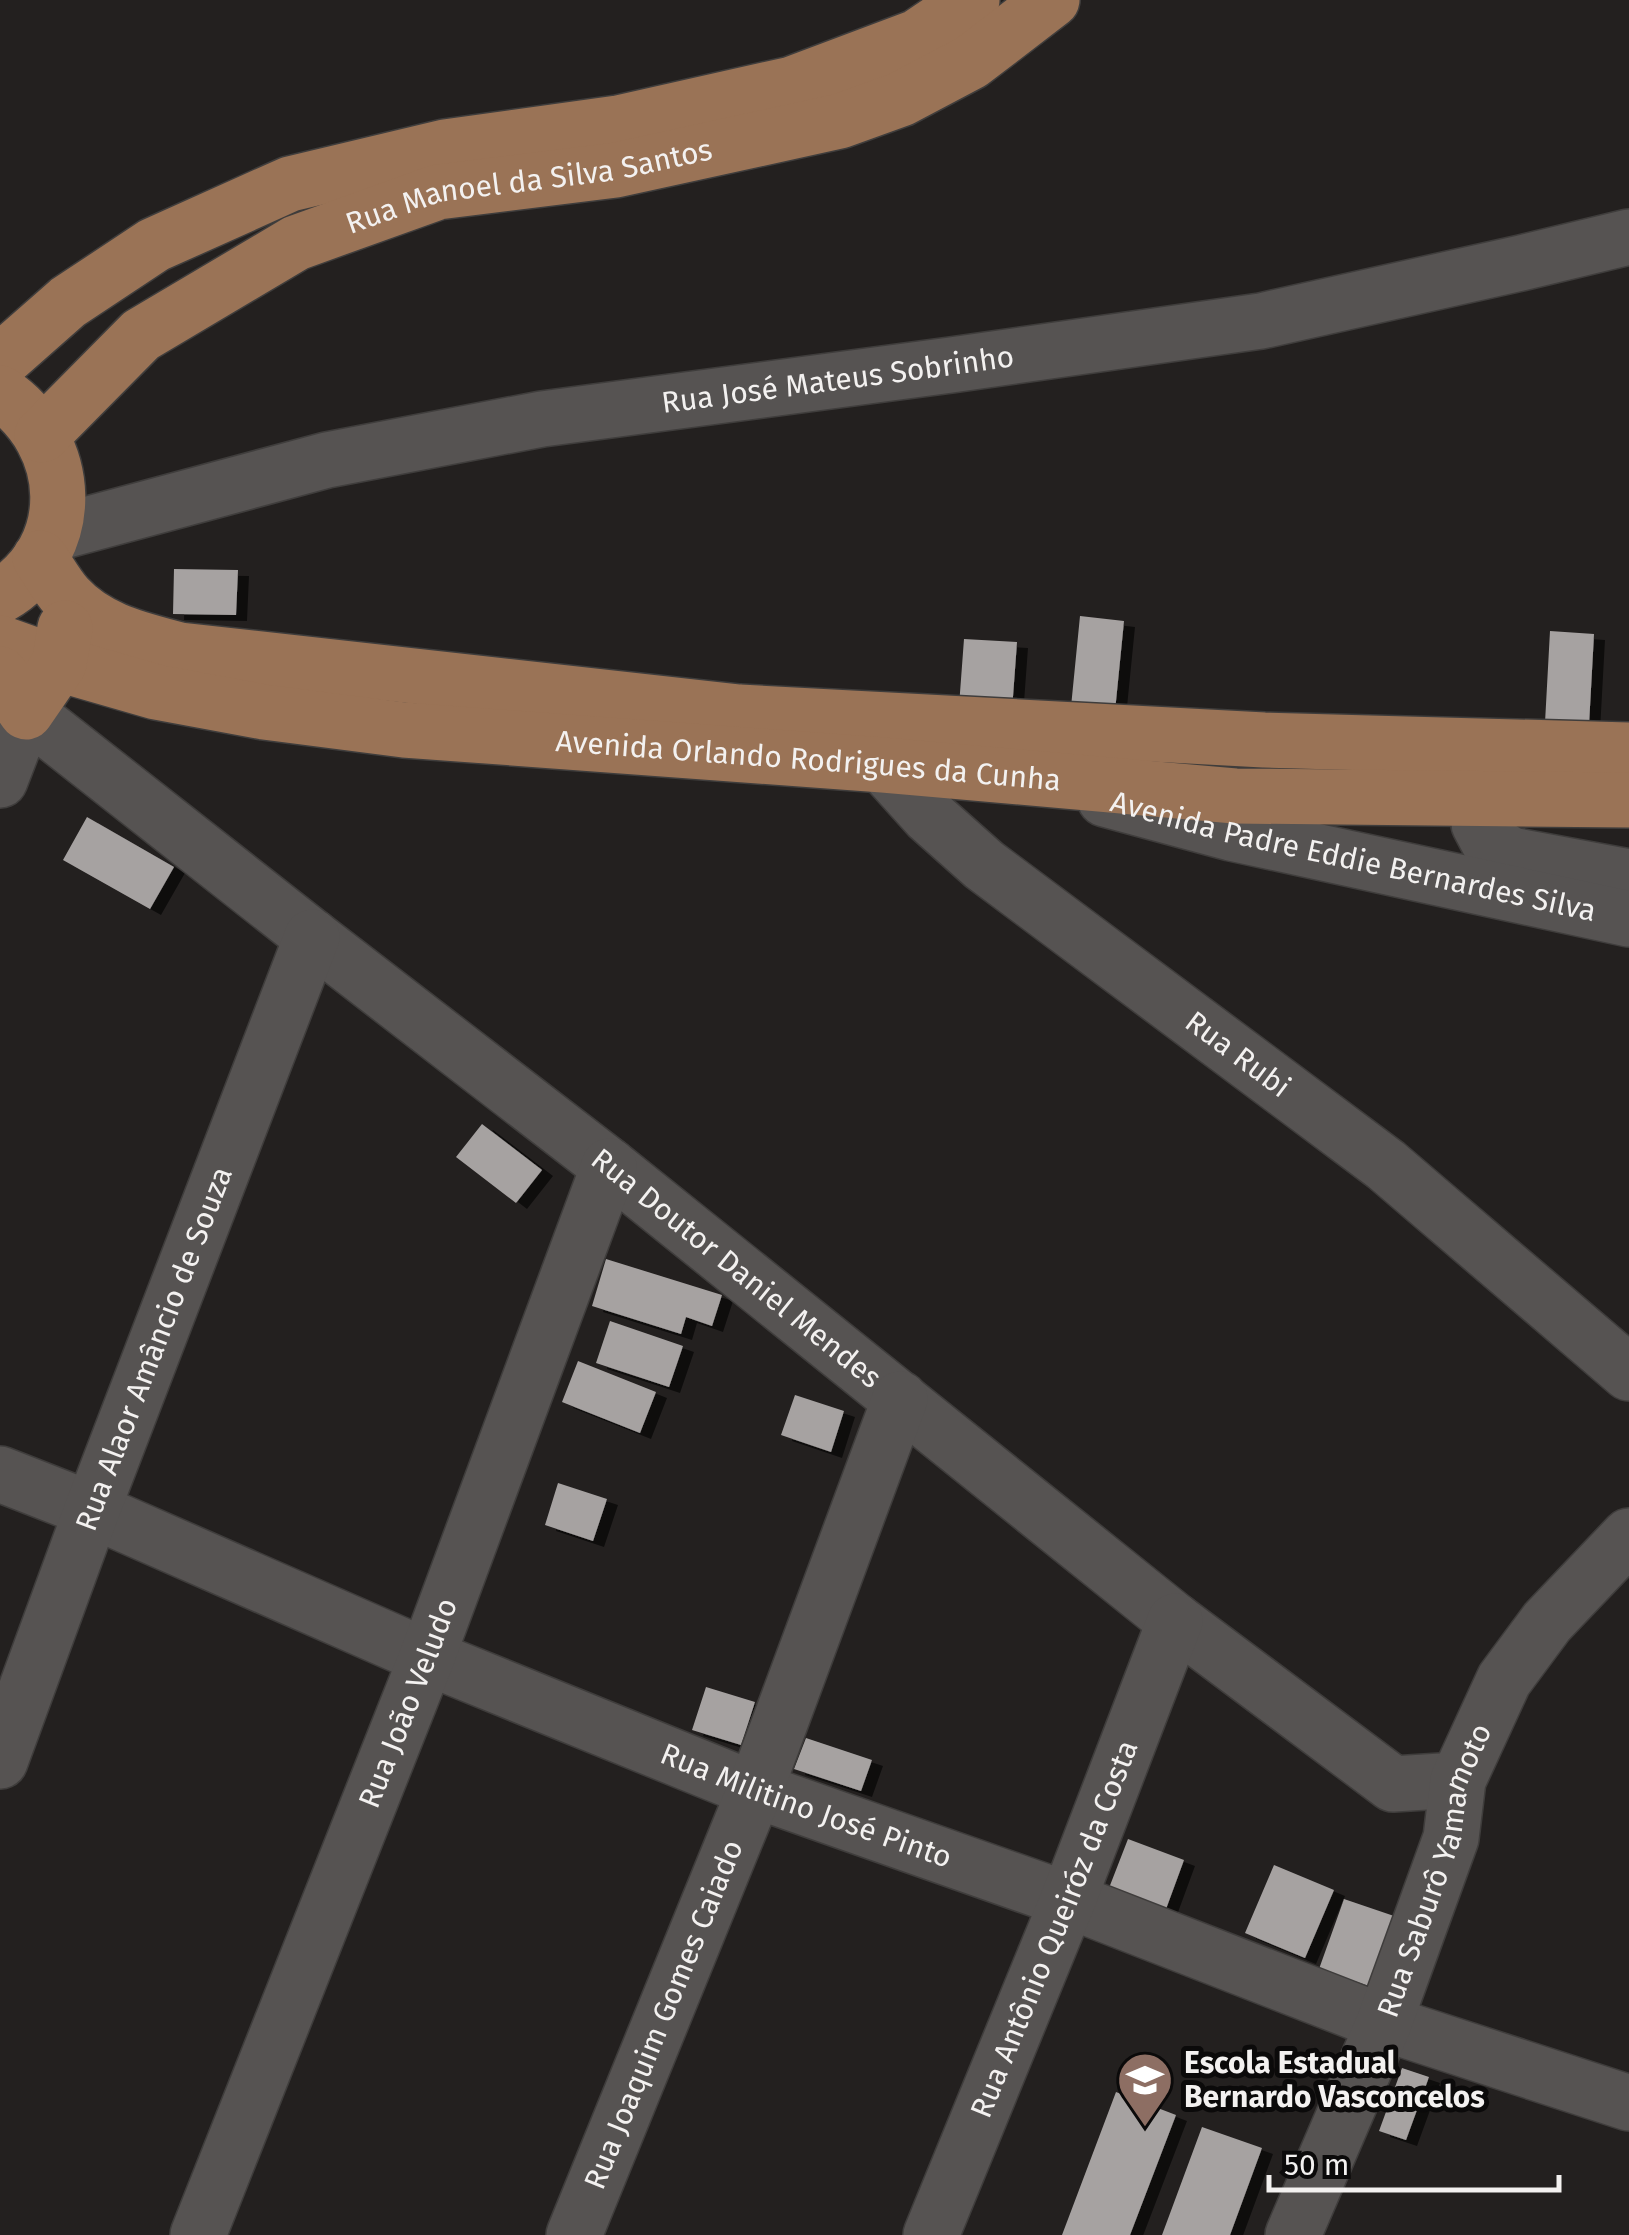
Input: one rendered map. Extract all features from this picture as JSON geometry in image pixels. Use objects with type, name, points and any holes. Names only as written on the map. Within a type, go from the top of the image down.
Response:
[{"type":"main road","name":"Rua Manoel da Silva Santos","points":[[0,362],[68,302],[154,245],[290,184],[445,148],[618,122],[792,84],[917,38],[972,0]]},
{"type":"main road","name":"Rua Manoel da Silva Santos","points":[[42,435],[141,335],[296,242],[438,192],[616,170],[840,122],[901,99],[971,62],[1052,0]]},
{"type":"main road","points":[[0,393],[25,412],[42,435],[55,467],[58,501],[53,563],[65,631],[59,664],[13,693]]},
{"type":"main road","points":[[0,596],[53,563]]},
{"type":"main road","name":"Avenida Orlando Rodrigues da Cunha","points":[[53,563],[98,622],[134,638],[180,650],[739,712],[1020,777],[1236,796],[1478,772],[1629,750]]},
{"type":"main road","name":"Avenida Orlando Rodrigues da Cunha","points":[[0,643],[174,696],[404,730],[881,742],[1264,740],[1478,772],[1629,800]]},
{"type":"street","name":"Rua José Mateus Sobrinho","points":[[53,563],[326,460],[542,419],[1261,320],[1629,237]]},
{"type":"street","points":[[0,780],[13,693]]},
{"type":"street","name":"Rua Doutor Daniel Mendes","points":[[13,693],[312,937],[609,1166],[1176,1621],[1393,1784],[1458,1780]]},
{"type":"street","name":"Rua Rubi","points":[[881,742],[930,816],[984,865],[1386,1165],[1629,1373]]},
{"type":"street","name":"Avenida Padre Eddie Bernardes Silva","points":[[1478,772],[1479,824],[1488,842],[1511,855],[1629,877]]},
{"type":"street","name":"Avenida Padre Eddie Bernardes Silva","points":[[1020,777],[1231,833],[1629,919]]},
{"type":"street","name":"Rua Alaor Amâncio de Souza","points":[[0,1761],[312,937]]},
{"type":"street","name":"Rua João Veludo","points":[[198,2235],[427,1657],[609,1166]]},
{"type":"street","name":"Rua Joaquim Gomes Caiado","points":[[574,2235],[755,1790],[900,1399]]},
{"type":"street","name":"Rua Militino José Pinto","points":[[0,1474],[92,1510],[427,1657],[755,1790],[1068,1900],[1384,2022],[1629,2103]]},
{"type":"street","name":"Rua Saburô Yamamoto","points":[[1293,2235],[1384,2022],[1451,1838],[1458,1780],[1504,1680],[1547,1622],[1629,1536]]},
{"type":"street","name":"Rua Antônio Queiróz da Costa","points":[[931,2235],[1068,1900],[1176,1621]]},
{"type":"building","points":[[174,569],[238,570],[236,615],[173,614]]},
{"type":"building","points":[[1080,616],[1124,621],[1114,721],[1070,717]]},
{"type":"building","points":[[1550,631],[1594,634],[1588,743],[1544,741]]},
{"type":"building","points":[[964,639],[1017,642],[1012,710],[959,706]]},
{"type":"building","points":[[87,817],[174,867],[150,909],[63,860]]},
{"type":"building","points":[[482,1124],[542,1170],[516,1203],[456,1157]]},
{"type":"building","points":[[606,1259],[722,1295],[712,1326],[686,1317],[681,1334],[592,1306]]},
{"type":"building","points":[[610,1321],[683,1346],[669,1387],[596,1363]]},
{"type":"building","points":[[578,1361],[656,1392],[640,1433],[562,1402]]},
{"type":"building","points":[[795,1395],[844,1411],[831,1452],[781,1435]]},
{"type":"building","points":[[558,1483],[607,1499],[593,1541],[545,1525]]},
{"type":"building","points":[[706,1687],[755,1702],[741,1745],[692,1730]]},
{"type":"building","points":[[806,1738],[872,1760],[861,1791],[794,1769]]},
{"type":"building","points":[[1128,1839],[1184,1860],[1166,1909],[1109,1888]]},
{"type":"building","points":[[1274,1865],[1334,1890],[1305,1958],[1245,1933]]},
{"type":"building","points":[[1344,1899],[1394,1916],[1369,1986],[1319,1969]]},
{"type":"building","points":[[1402,2068],[1429,2077],[1406,2140],[1379,2131]]},
{"type":"building","points":[[1116,2092],[1176,2115],[1130,2235],[1062,2235]]},
{"type":"building","points":[[1202,2127],[1262,2148],[1230,2235],[1162,2235]]},
{"type":"place","name":"Escola Estadual Bernardo Vasconcelos","points":[[1145,2129]]}]
